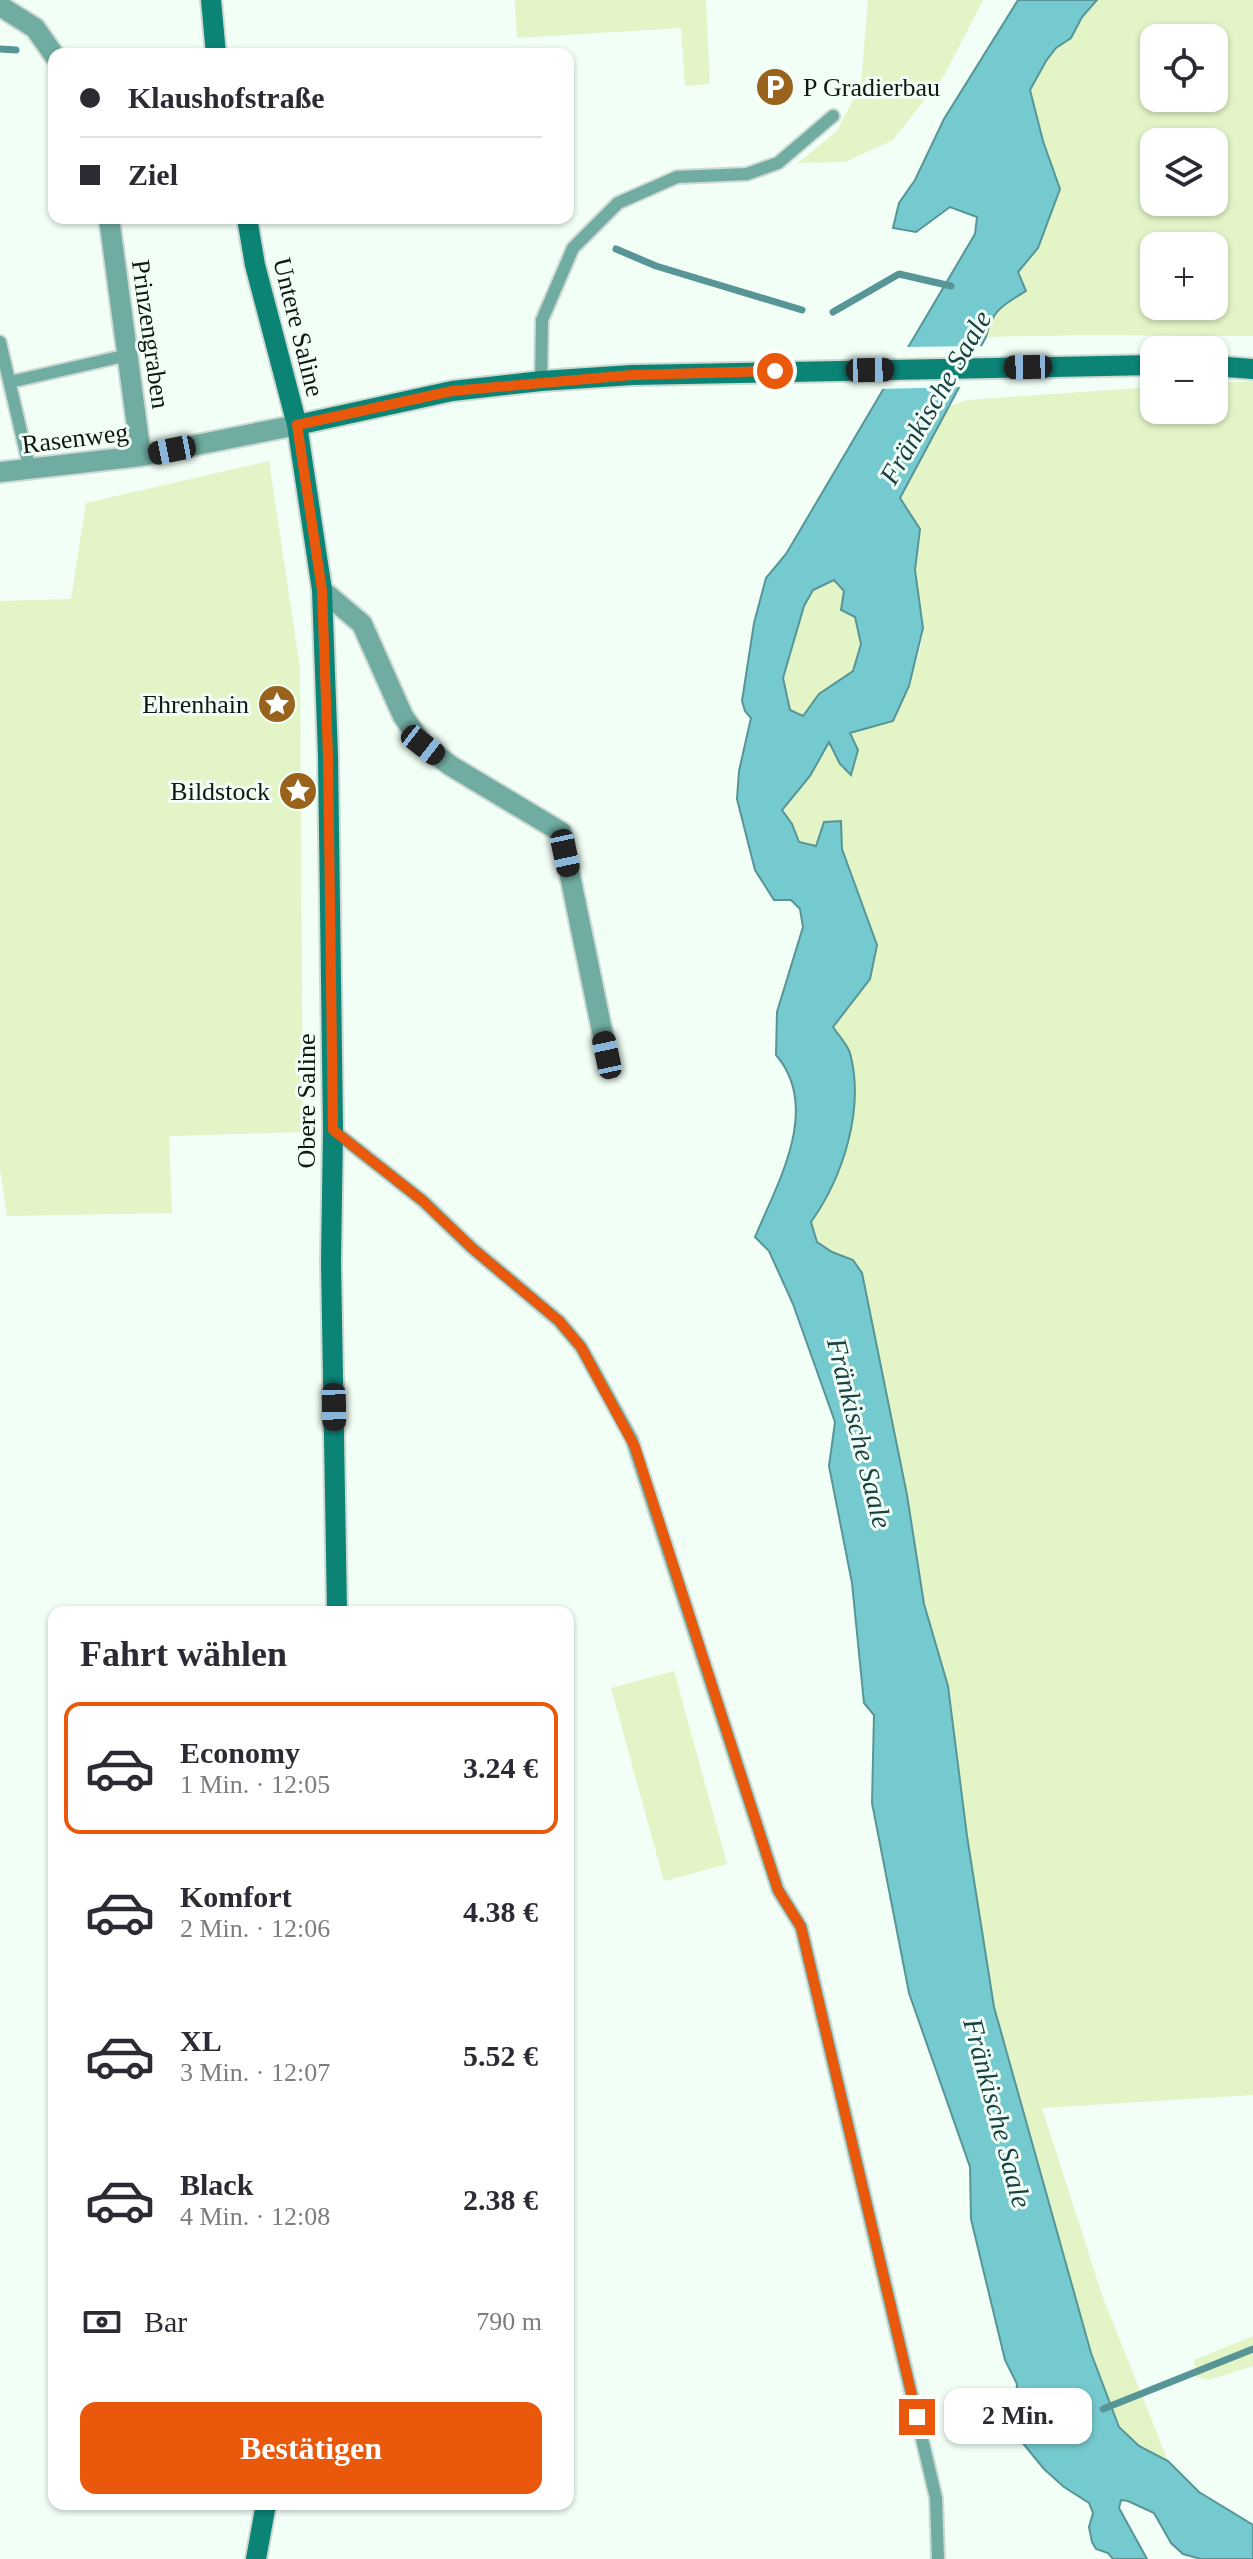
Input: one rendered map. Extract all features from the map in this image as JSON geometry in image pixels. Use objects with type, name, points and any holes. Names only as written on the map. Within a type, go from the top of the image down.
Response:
[{"type":"main road","points":[[211,0],[215,48]]},
{"type":"main road","name":"Untere Saline","points":[[248,224],[255,265],[297,425],[322,590]]},
{"type":"main road","points":[[297,425],[452,391],[541,381],[775,371],[1140,365]]},
{"type":"main road","points":[[1228,367],[1253,369]]},
{"type":"main road","name":"Obere Saline","points":[[322,590],[328,756],[337,1606]]},
{"type":"main road","points":[[256,2559],[265,2510]]},
{"type":"street","points":[[0,6],[35,28],[49,48]]},
{"type":"street","name":"Prinzengraben","points":[[110,224],[141,456]]},
{"type":"street","name":"Rasenweg","points":[[0,472],[141,456],[297,425]]},
{"type":"street","points":[[322,590],[362,624],[403,716],[423,745],[451,766],[561,832],[607,1055]]},
{"type":"lane","points":[[541,381],[542,320],[566,262],[573,248],[618,203],[677,177],[747,174],[778,163],[833,116]]},
{"type":"lane","points":[[0,342],[30,470]]},
{"type":"lane","points":[[10,382],[128,355]]},
{"type":"lane","points":[[333,1130],[423,1201],[472,1248],[559,1321],[581,1347],[632,1440],[675,1564],[778,1890],[801,1927],[936,2498],[938,2559]]},
{"type":"green space","points":[[515,0],[706,0],[710,84],[685,86],[681,28],[517,38]]},
{"type":"green space","points":[[868,0],[983,0],[945,74],[893,140],[845,162],[798,163],[837,131],[861,84]]},
{"type":"green space","points":[[1097,0],[1253,0],[1253,336],[986,337],[1000,309],[1026,291],[1018,272],[1038,248],[1060,189],[1030,90],[1056,48],[1071,38],[1082,17]]},
{"type":"green space","points":[[1253,381],[1253,2095],[1042,2108],[1102,2295],[1168,2461],[1138,2446],[1119,2427],[1091,2353],[994,2007],[967,1836],[948,1686],[924,1604],[907,1495],[869,1304],[853,1260],[817,1242],[811,1222],[824,1204],[833,1027],[870,979],[877,945],[842,849],[841,821],[824,823],[816,846],[799,842],[792,824],[781,810],[810,776],[829,741],[840,764],[849,733],[893,721],[902,700],[920,650],[923,620],[915,572],[917,527],[900,498],[948,407],[967,400],[1140,388],[1140,424],[1228,424],[1228,382]]},
{"type":"green space","points":[[269,461],[300,668],[303,1132],[169,1136],[172,1213],[7,1216],[0,1169],[0,601],[71,599],[86,503]]},
{"type":"green space","points":[[834,579],[847,598],[857,624],[858,661],[850,674],[819,694],[803,717],[790,710],[783,678],[804,606],[813,590]]},
{"type":"green space","points":[[674,1671],[727,1864],[664,1881],[611,1688]]},
{"type":"green space","points":[[1253,2336],[1253,2366],[1208,2380],[1196,2377],[1194,2360]]},
{"type":"water","name":"Fränkische Saale","points":[[1018,0],[1097,0],[1082,17],[1071,38],[1056,48],[1046,61],[1030,90],[1060,189],[1038,248],[1018,272],[1026,291],[995,314],[986,337],[900,498],[920,529],[915,570],[923,628],[909,686],[893,721],[850,733],[858,750],[851,775],[840,764],[829,742],[810,776],[782,810],[799,842],[816,846],[824,822],[841,821],[842,849],[877,945],[870,979],[833,1027],[850,1053],[854,1074],[853,1119],[833,1184],[811,1222],[817,1242],[853,1260],[862,1273],[907,1495],[924,1604],[948,1686],[967,1836],[994,2007],[1091,2353],[1119,2427],[1139,2446],[1168,2461],[1199,2492],[1253,2525],[1253,2559],[1201,2559],[1183,2554],[1171,2543],[1154,2513],[1121,2500],[1119,2508],[1147,2559],[1113,2559],[1108,2553],[1096,2549],[1092,2542],[1089,2527],[1093,2513],[1089,2503],[1044,2469],[1017,2436],[1014,2414],[1017,2384],[1005,2360],[971,2219],[970,2167],[909,1993],[872,1803],[874,1715],[864,1703],[852,1583],[829,1466],[835,1422],[793,1304],[769,1251],[755,1237],[783,1170],[795,1122],[795,1098],[789,1076],[776,1055],[777,1012],[803,927],[800,909],[791,900],[774,900],[755,870],[737,799],[739,771],[751,718],[742,701],[754,623],[766,578],[786,554],[975,234],[977,217],[950,207],[916,232],[893,228],[899,203],[915,180],[944,119]],"holes":[[[834,580],[844,591],[841,610],[855,617],[861,644],[853,671],[819,694],[803,716],[790,710],[783,678],[804,606],[813,590]]]},
{"type":"pier","points":[[986,346],[964,387],[877,389],[901,347]]},
{"type":"waterway","points":[[0,49],[16,50]]},
{"type":"waterway","points":[[616,249],[656,266],[802,310]]},
{"type":"waterway","points":[[833,312],[899,274],[951,286]]},
{"type":"waterway","points":[[1103,2409],[1253,2349]]},
{"type":"place","name":"P Gradierbau","points":[[775,87]]},
{"type":"place","name":"Ehrenhain","points":[[277,704]]},
{"type":"place","name":"Bildstock","points":[[298,791]]},
{"type":"route","points":[[775,371],[632,375],[452,391],[297,425],[322,590],[328,756],[333,1130],[423,1201],[472,1248],[559,1321],[581,1347],[632,1440],[675,1564],[778,1890],[801,1927],[917,2417]]}]
